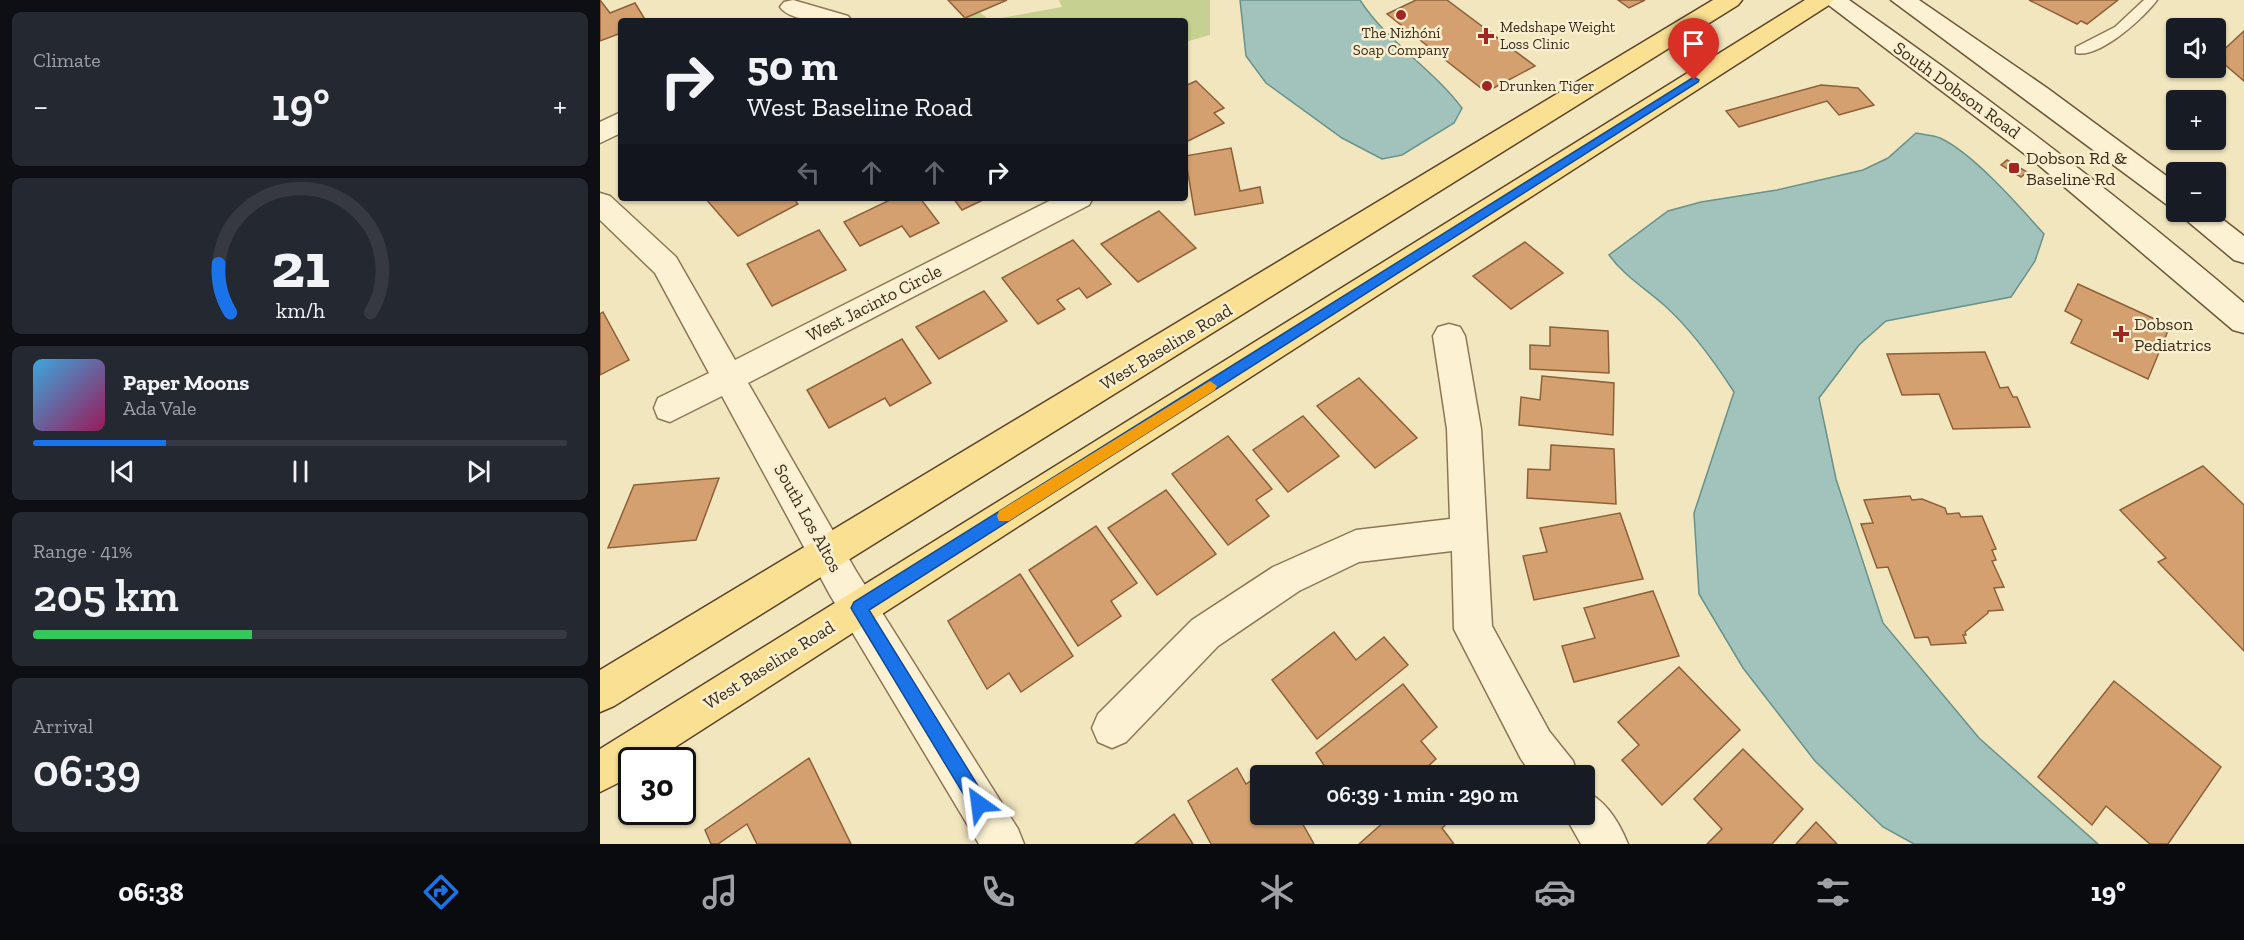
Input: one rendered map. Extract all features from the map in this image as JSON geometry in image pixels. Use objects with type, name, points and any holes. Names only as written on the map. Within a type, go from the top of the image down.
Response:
[{"type":"main road","name":"West Baseline Road","points":[[600,692],[1730,0]]},
{"type":"main road","name":"West Baseline Road","points":[[600,772],[1821,0]]},
{"type":"street","name":"South Dobson Road","points":[[1834,0],[2012,130],[2173,260],[2244,321]]},
{"type":"street","points":[[1903,0],[2038,94],[2166,190]]},
{"type":"street","points":[[777,18],[797,4],[832,18]]},
{"type":"street","points":[[600,134],[618,123]]},
{"type":"street","name":"West Jacinto Circle","points":[[670,408],[1073,201]]},
{"type":"street","name":"South Los Altos","points":[[600,203],[666,265],[859,608],[1003,844]]},
{"type":"street","points":[[2207,222],[2244,252]]},
{"type":"street","points":[[1449,336],[1464,429],[1473,628],[1535,745],[1550,765]]},
{"type":"street","points":[[1112,728],[1205,633],[1286,579],[1356,546],[1468,533]]},
{"type":"street","points":[[1593,825],[1607,844]]},
{"type":"lane","points":[[2081,50],[2097,44],[2145,9],[2151,0]]},
{"type":"green space","points":[[1059,0],[1210,0],[1210,35],[1188,41],[1188,18],[1001,18],[1062,7]]},
{"type":"green space","points":[[979,12],[987,18],[965,18]]},
{"type":"water","points":[[1240,0],[1360,0],[1383,29],[1437,80],[1462,108],[1454,123],[1402,155],[1382,159],[1342,138],[1266,83],[1246,56]]},
{"type":"water","points":[[1916,133],[1940,138],[1967,156],[2044,234],[2035,261],[2011,297],[1886,321],[1859,345],[1819,398],[1836,479],[1883,623],[1979,738],[2098,844],[1914,844],[1883,827],[1815,761],[1743,668],[1699,594],[1694,513],[1734,392],[1684,325],[1664,305],[1628,276],[1609,255],[1668,211],[1701,202],[1777,190],[1863,170],[1888,158]]},
{"type":"building","points":[[600,0],[610,13],[635,3],[644,18],[618,18],[618,34],[600,41]]},
{"type":"building","points":[[948,0],[1007,0],[965,18]]},
{"type":"building","points":[[1416,0],[1447,0],[1535,66],[1486,92],[1387,14]]},
{"type":"building","points":[[1618,0],[1645,0],[1629,8]]},
{"type":"building","points":[[2029,0],[2118,0],[2087,24],[2081,21],[2077,24]]},
{"type":"building","points":[[2244,31],[2244,81],[2226,66],[2226,48]]},
{"type":"building","points":[[1196,81],[1224,108],[1214,113],[1224,123],[1188,141],[1188,85]]},
{"type":"building","points":[[1821,85],[1858,88],[1874,105],[1839,115],[1827,101],[1739,127],[1726,111]]},
{"type":"building","points":[[1231,148],[1240,191],[1260,187],[1263,203],[1195,215],[1188,174],[1188,155]]},
{"type":"building","points":[[2007,160],[2027,172],[2021,177],[2001,165]]},
{"type":"building","points":[[708,201],[796,201],[798,204],[738,236]]},
{"type":"building","points":[[888,201],[922,201],[939,223],[910,237],[902,226],[860,246],[844,222]]},
{"type":"building","points":[[955,201],[981,201],[962,210]]},
{"type":"building","points":[[1159,211],[1196,248],[1138,282],[1101,244]]},
{"type":"building","points":[[819,230],[846,270],[772,306],[747,264]]},
{"type":"building","points":[[1073,240],[1111,284],[1087,298],[1079,288],[1057,300],[1065,309],[1038,324],[1002,278]]},
{"type":"building","points":[[1525,242],[1563,273],[1511,309],[1473,276]]},
{"type":"building","name":"Dobson Pediatrics","points":[[2078,284],[2170,326],[2148,379],[2071,343],[2082,320],[2065,311]]},
{"type":"building","points":[[984,291],[1007,321],[939,359],[916,327]]},
{"type":"building","points":[[603,312],[629,360],[600,375],[600,314]]},
{"type":"building","points":[[1550,327],[1608,331],[1609,373],[1530,369],[1530,345],[1550,346]]},
{"type":"building","points":[[902,339],[931,383],[890,406],[885,398],[829,428],[807,390]]},
{"type":"building","points":[[1985,352],[2000,388],[2008,387],[2013,397],[2017,397],[2030,427],[1953,429],[1939,394],[1902,395],[1887,354]]},
{"type":"building","points":[[1542,376],[1614,383],[1613,435],[1519,425],[1521,397],[1540,400]]},
{"type":"building","points":[[1359,378],[1417,438],[1375,468],[1317,406]]},
{"type":"building","points":[[1303,416],[1339,456],[1288,492],[1253,450]]},
{"type":"building","points":[[1228,436],[1272,489],[1256,500],[1269,516],[1228,545],[1172,474]]},
{"type":"building","points":[[1551,445],[1614,449],[1616,504],[1527,498],[1528,469],[1550,470]]},
{"type":"building","points":[[2203,466],[2244,505],[2244,651],[2158,562],[2166,558],[2120,510]]},
{"type":"building","points":[[719,478],[696,540],[608,548],[634,485]]},
{"type":"building","points":[[1166,490],[1216,554],[1157,595],[1108,528]]},
{"type":"building","points":[[1910,496],[1912,500],[1922,499],[1945,508],[1947,514],[1959,513],[1961,517],[1982,516],[1996,549],[1992,550],[1996,560],[1992,561],[2004,587],[1994,588],[2003,610],[1988,611],[1965,632],[1966,635],[1963,635],[1966,643],[1931,645],[1928,637],[1915,638],[1888,567],[1877,568],[1861,524],[1873,523],[1864,500]]},
{"type":"building","points":[[1620,513],[1643,579],[1534,600],[1523,556],[1547,552],[1540,528]]},
{"type":"building","points":[[1096,526],[1137,583],[1111,601],[1121,616],[1078,646],[1029,570]]},
{"type":"building","points":[[1020,574],[1073,656],[1021,692],[1009,673],[987,689],[948,621]]},
{"type":"building","points":[[1653,591],[1679,656],[1574,682],[1562,646],[1595,638],[1584,608]]},
{"type":"building","points":[[1334,632],[1356,660],[1384,637],[1408,665],[1317,739],[1272,680]]},
{"type":"building","points":[[1679,667],[1740,730],[1662,805],[1622,760],[1639,745],[1618,722]]},
{"type":"building","points":[[2114,681],[2221,767],[2168,844],[2150,844],[2106,806],[2092,825],[2038,777]]},
{"type":"building","points":[[1403,684],[1437,727],[1421,741],[1436,759],[1429,765],[1324,765],[1316,753]]},
{"type":"building","points":[[1743,749],[1803,809],[1772,844],[1707,844],[1722,829],[1694,799]]},
{"type":"building","points":[[809,758],[851,844],[757,844],[747,824],[718,844],[711,844],[705,830]]},
{"type":"building","points":[[1237,768],[1246,784],[1250,781],[1250,825],[1303,825],[1314,844],[1211,844],[1188,801]]},
{"type":"building","points":[[1174,814],[1193,844],[1135,844]]},
{"type":"building","points":[[1816,822],[1837,844],[1796,844]]},
{"type":"building","points":[[1381,825],[1445,825],[1442,828],[1454,844],[1359,844]]},
{"type":"slow traffic","points":[[1004,516],[1210,386]]},
{"type":"place","name":"The Nizhóní Soap Company","points":[[1401,15]]},
{"type":"place","name":"Medshape Weight Loss Clinic","points":[[1486,36]]},
{"type":"place","name":"Drunken Tiger","points":[[1487,86]]},
{"type":"place","name":"Dobson Rd & Baseline Rd","points":[[2014,168]]},
{"type":"place","name":"Dobson Pediatrics","points":[[2121,334]]},
{"type":"route","points":[[979,804],[859,608],[1694,80]]}]
